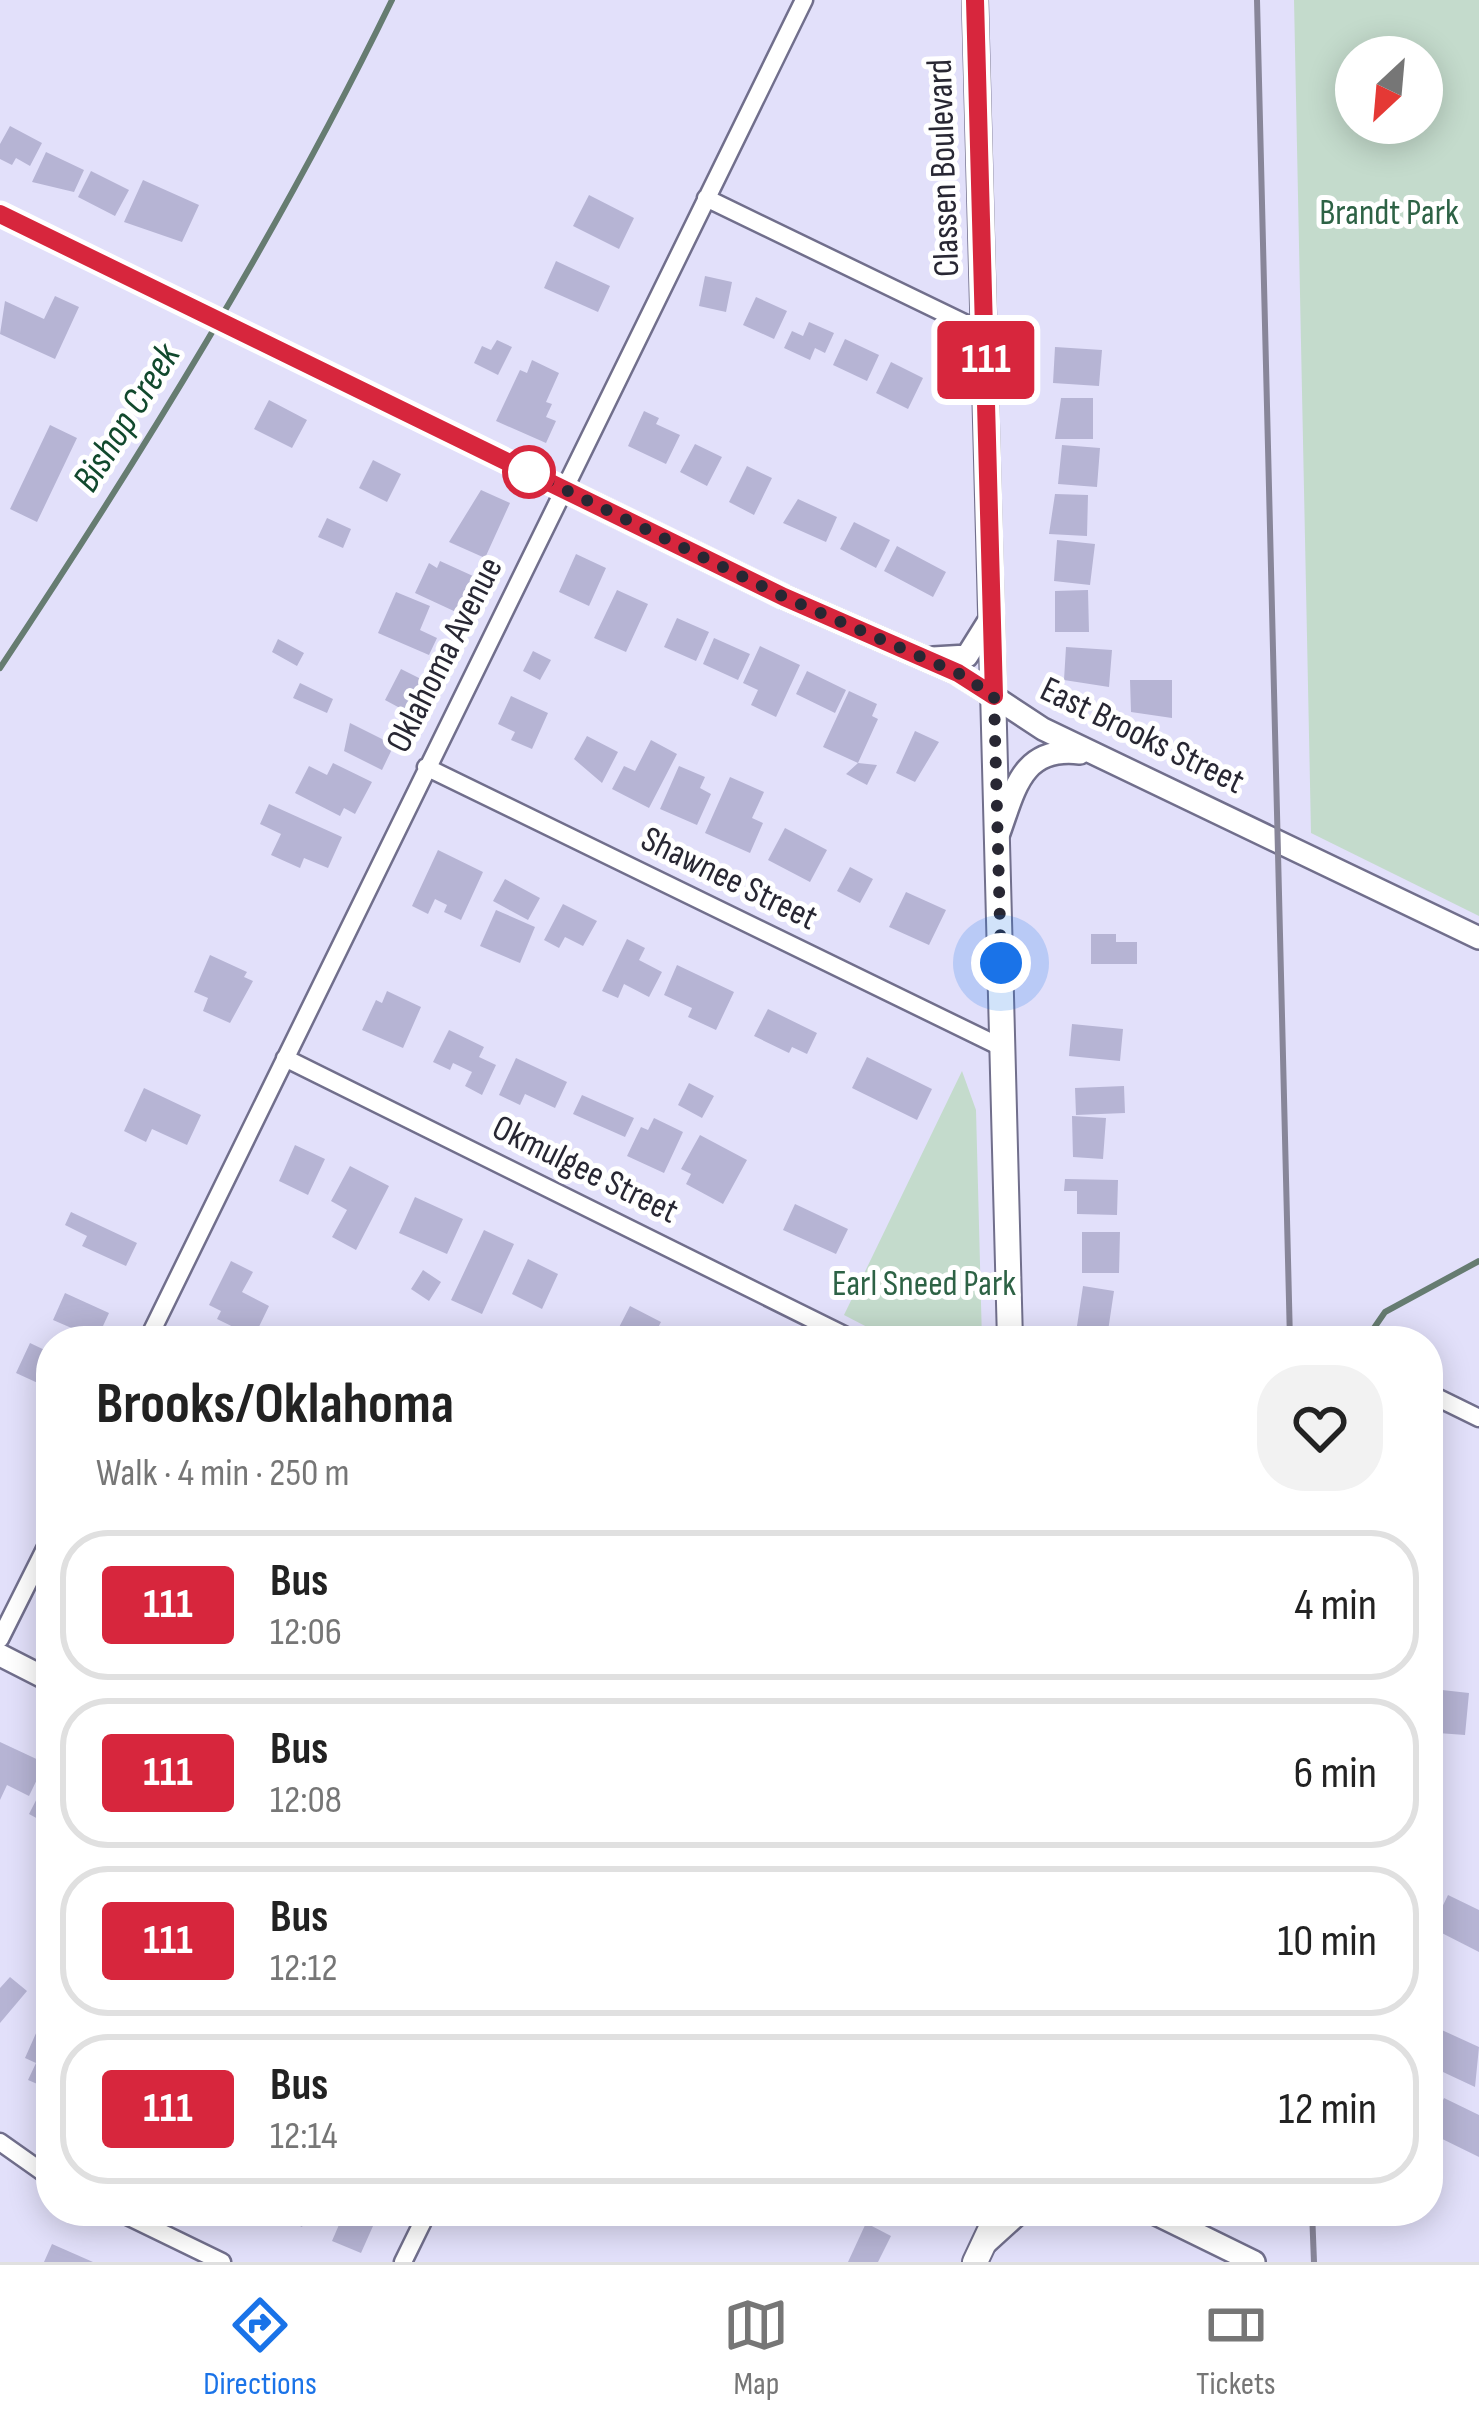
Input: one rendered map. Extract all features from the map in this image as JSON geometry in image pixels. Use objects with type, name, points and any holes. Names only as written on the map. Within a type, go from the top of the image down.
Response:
[{"type":"main road","name":"Classen Boulevard","points":[[975,0],[1010,1326]]},
{"type":"main road","points":[[978,2254],[992,2226]]},
{"type":"street","name":"Oklahoma Avenue","points":[[154,1326],[804,0]]},
{"type":"street","points":[[706,198],[985,333]]},
{"type":"street","name":"East Brooks Street","points":[[0,214],[784,597],[922,657],[1093,754],[1479,938]]},
{"type":"street","points":[[922,657],[951,661],[967,656],[992,615]]},
{"type":"street","points":[[998,836],[1027,765],[1064,751],[1093,754]]},
{"type":"street","name":"Shawnee Street","points":[[426,767],[1003,1048]]},
{"type":"street","name":"Okmulgee Street","points":[[286,1058],[826,1326]]},
{"type":"street","points":[[1443,1400],[1479,1418]]},
{"type":"street","points":[[0,1639],[36,1567]]},
{"type":"street","points":[[0,1655],[36,1673]]},
{"type":"street","points":[[0,2142],[36,2167]]},
{"type":"street","points":[[148,2226],[222,2262]]},
{"type":"street","points":[[403,2262],[421,2226]]},
{"type":"street","points":[[978,2254],[1006,2226]]},
{"type":"street","points":[[1181,2226],[1255,2262]]},
{"type":"green space","name":"Brandt Park","points":[[1294,0],[1479,0],[1479,916],[1311,833]]},
{"type":"green space","name":"Earl Sneed Park","points":[[962,1071],[976,1110],[982,1326],[865,1326],[844,1315]]},
{"type":"building","points":[[10,126],[42,143],[30,166],[16,158],[12,165],[0,159],[0,144]]},
{"type":"building","points":[[46,152],[84,170],[74,192],[32,182]]},
{"type":"building","points":[[91,171],[129,190],[115,216],[78,197]]},
{"type":"building","points":[[143,180],[199,205],[182,242],[124,222]]},
{"type":"building","points":[[589,195],[634,218],[619,249],[573,226]]},
{"type":"building","points":[[556,261],[610,286],[598,312],[544,288]]},
{"type":"building","points":[[705,276],[732,282],[726,312],[699,306]]},
{"type":"building","points":[[55,296],[79,307],[55,359],[0,334],[5,301],[44,319]]},
{"type":"building","points":[[756,297],[787,311],[774,339],[743,325]]},
{"type":"building","points":[[809,322],[834,333],[825,353],[815,348],[810,360],[784,348],[792,331],[803,336]]},
{"type":"building","points":[[845,339],[879,355],[867,381],[833,365]]},
{"type":"building","points":[[497,340],[512,347],[498,375],[474,363],[482,346],[491,350]]},
{"type":"building","points":[[1055,347],[1102,350],[1099,386],[1053,383]]},
{"type":"building","points":[[532,360],[559,373],[546,402],[552,404],[546,417],[556,421],[546,443],[496,421],[520,370],[527,373]]},
{"type":"building","points":[[891,362],[923,378],[908,409],[876,393]]},
{"type":"building","points":[[1061,398],[1093,398],[1093,439],[1055,439]]},
{"type":"building","points":[[269,400],[307,420],[292,448],[254,429]]},
{"type":"building","points":[[644,411],[659,418],[656,424],[680,435],[666,464],[628,446]]},
{"type":"building","points":[[50,425],[77,438],[37,522],[10,509]]},
{"type":"building","points":[[695,444],[722,457],[707,486],[680,472]]},
{"type":"building","points":[[1062,445],[1100,448],[1097,487],[1058,484]]},
{"type":"building","points":[[373,460],[401,474],[387,502],[359,488]]},
{"type":"building","points":[[747,466],[772,478],[754,515],[729,502]]},
{"type":"building","points":[[481,490],[510,503],[485,558],[449,542]]},
{"type":"building","points":[[1055,494],[1088,495],[1087,536],[1049,534]]},
{"type":"building","points":[[798,499],[837,517],[826,542],[783,523]]},
{"type":"building","points":[[327,518],[351,529],[343,548],[318,537]]},
{"type":"building","points":[[854,522],[890,540],[876,568],[840,549]]},
{"type":"building","points":[[1057,540],[1095,544],[1090,585],[1054,581]]},
{"type":"building","points":[[897,546],[946,572],[933,597],[884,571]]},
{"type":"building","points":[[576,554],[606,568],[589,606],[559,592]]},
{"type":"building","points":[[440,561],[473,576],[456,612],[415,593],[429,563],[437,568]]},
{"type":"building","points":[[617,590],[648,604],[626,652],[594,638]]},
{"type":"building","points":[[1088,590],[1089,632],[1055,632],[1055,591]]},
{"type":"building","points":[[396,592],[430,606],[420,630],[437,638],[429,655],[378,633]]},
{"type":"building","points":[[677,618],[709,632],[696,661],[664,647]]},
{"type":"building","points":[[714,638],[750,654],[738,680],[703,664]]},
{"type":"building","points":[[278,639],[304,653],[297,666],[272,652]]},
{"type":"building","points":[[760,646],[800,665],[776,717],[751,705],[758,690],[743,683]]},
{"type":"building","points":[[1066,647],[1112,650],[1109,687],[1064,680]]},
{"type":"building","points":[[533,651],[551,660],[540,680],[523,671]]},
{"type":"building","points":[[401,669],[427,682],[411,714],[385,700]]},
{"type":"building","points":[[807,671],[846,690],[835,713],[796,694]]},
{"type":"building","points":[[1130,680],[1172,680],[1172,718],[1131,712]]},
{"type":"building","points":[[300,683],[333,699],[327,713],[293,698]]},
{"type":"building","points":[[849,691],[877,704],[872,716],[878,719],[858,763],[823,747]]},
{"type":"building","points":[[511,696],[548,713],[532,749],[511,740],[515,732],[498,724]]},
{"type":"building","points":[[350,723],[394,745],[382,770],[344,751]]},
{"type":"building","points":[[915,731],[939,742],[915,782],[896,773]]},
{"type":"building","points":[[587,736],[618,752],[602,783],[574,759]]},
{"type":"building","points":[[651,740],[677,754],[649,808],[612,789],[624,766],[635,771]]},
{"type":"building","points":[[333,763],[372,782],[355,814],[344,808],[340,816],[295,793],[309,766],[327,775]]},
{"type":"building","points":[[858,763],[877,765],[867,785],[846,774]]},
{"type":"building","points":[[679,766],[705,777],[700,788],[711,794],[697,825],[660,809]]},
{"type":"building","points":[[730,777],[764,792],[752,818],[763,823],[750,853],[705,833]]},
{"type":"building","points":[[269,804],[342,837],[328,868],[304,858],[300,868],[271,855],[281,834],[260,824]]},
{"type":"building","points":[[785,828],[827,850],[810,882],[768,860]]},
{"type":"building","points":[[438,850],[483,872],[461,920],[444,912],[447,905],[435,899],[428,914],[412,906]]},
{"type":"building","points":[[850,867],[873,879],[860,903],[837,891]]},
{"type":"building","points":[[505,879],[540,898],[528,920],[493,901]]},
{"type":"building","points":[[906,892],[946,910],[929,945],[889,927]]},
{"type":"building","points":[[563,904],[597,921],[583,946],[565,937],[559,948],[544,940]]},
{"type":"building","points":[[496,910],[535,927],[520,963],[480,946]]},
{"type":"building","points":[[1091,934],[1116,934],[1116,942],[1137,942],[1137,964],[1091,964]]},
{"type":"building","points":[[627,939],[645,948],[639,960],[662,972],[649,997],[624,984],[618,998],[602,991]]},
{"type":"building","points":[[210,955],[247,972],[244,977],[253,981],[230,1023],[203,1011],[208,998],[194,992]]},
{"type":"building","points":[[677,965],[734,992],[716,1030],[688,1017],[692,1008],[664,995]]},
{"type":"building","points":[[387,991],[421,1007],[403,1048],[362,1030],[376,1000],[382,1003]]},
{"type":"building","points":[[768,1009],[817,1033],[807,1054],[792,1047],[789,1053],[754,1036]]},
{"type":"building","points":[[1072,1024],[1123,1029],[1120,1061],[1069,1056]]},
{"type":"building","points":[[449,1030],[484,1047],[479,1057],[496,1065],[482,1095],[465,1086],[472,1072],[453,1063],[450,1070],[433,1062]]},
{"type":"building","points":[[867,1057],[932,1089],[917,1120],[852,1088]]},
{"type":"building","points":[[516,1058],[567,1082],[555,1108],[525,1094],[520,1105],[499,1095]]},
{"type":"building","points":[[689,1083],[714,1096],[702,1118],[678,1105]]},
{"type":"building","points":[[1124,1086],[1125,1113],[1076,1115],[1075,1088]]},
{"type":"building","points":[[144,1088],[201,1115],[187,1145],[152,1129],[146,1142],[124,1131]]},
{"type":"building","points":[[582,1095],[634,1118],[625,1137],[573,1114]]},
{"type":"building","points":[[1072,1116],[1106,1118],[1103,1159],[1073,1157]]},
{"type":"building","points":[[654,1118],[683,1132],[664,1173],[627,1156],[641,1127],[648,1130]]},
{"type":"building","points":[[700,1135],[747,1160],[723,1204],[686,1184],[691,1174],[681,1169]]},
{"type":"building","points":[[295,1145],[325,1159],[308,1195],[279,1181]]},
{"type":"building","points":[[350,1166],[389,1186],[356,1250],[332,1237],[347,1210],[331,1201]]},
{"type":"building","points":[[1065,1179],[1118,1180],[1117,1215],[1077,1214],[1077,1191],[1064,1191]]},
{"type":"building","points":[[415,1197],[463,1219],[447,1254],[399,1233]]},
{"type":"building","points":[[795,1204],[848,1229],[836,1254],[783,1230]]},
{"type":"building","points":[[71,1212],[137,1243],[126,1266],[82,1246],[87,1236],[65,1225]]},
{"type":"building","points":[[484,1230],[514,1244],[482,1314],[451,1300]]},
{"type":"building","points":[[1082,1232],[1120,1232],[1119,1273],[1082,1273]]},
{"type":"building","points":[[528,1259],[558,1274],[542,1309],[512,1294]]},
{"type":"building","points":[[231,1261],[253,1272],[242,1292],[269,1306],[259,1326],[231,1326],[217,1319],[221,1311],[209,1305]]},
{"type":"building","points":[[423,1270],[441,1282],[429,1301],[411,1289]]},
{"type":"building","points":[[1083,1286],[1114,1291],[1109,1326],[1077,1326]]},
{"type":"building","points":[[65,1293],[109,1313],[103,1326],[67,1326],[53,1320]]},
{"type":"building","points":[[630,1306],[661,1322],[659,1326],[620,1326]]},
{"type":"building","points":[[30,1343],[36,1346],[36,1382],[16,1373]]},
{"type":"building","points":[[1443,1690],[1469,1693],[1465,1735],[1443,1733]]},
{"type":"building","points":[[0,1742],[36,1759],[36,1782],[29,1796],[7,1785],[0,1800]]},
{"type":"building","points":[[1448,1895],[1479,1910],[1479,1952],[1443,1934],[1443,1905]]},
{"type":"building","points":[[10,1977],[27,1991],[0,2023],[0,1988]]},
{"type":"building","points":[[1443,2031],[1479,2047],[1475,2087],[1443,2072]]},
{"type":"building","points":[[36,2033],[36,2063],[25,2058]]},
{"type":"building","points":[[1443,2100],[1479,2115],[1479,2157],[1443,2139]]},
{"type":"building","points":[[338,2226],[373,2226],[361,2253],[332,2241]]},
{"type":"building","points":[[865,2226],[891,2236],[878,2262],[848,2262]]},
{"type":"building","points":[[52,2244],[93,2262],[44,2262]]},
{"type":"waterway","name":"Bishop Creek","points":[[0,668],[106,506],[256,257],[392,0]]},
{"type":"waterway","points":[[1375,1326],[1385,1312],[1479,1261]]},
{"type":"railway","points":[[1257,0],[1290,1326]]},
{"type":"railway","points":[[1313,2226],[1314,2262]]},
{"type":"bus line","name":"111","points":[[0,214],[784,597],[958,673],[994,696],[975,0]]},
{"type":"route","points":[[529,472],[526,470],[784,597],[958,673],[994,696],[1001,963]]}]
